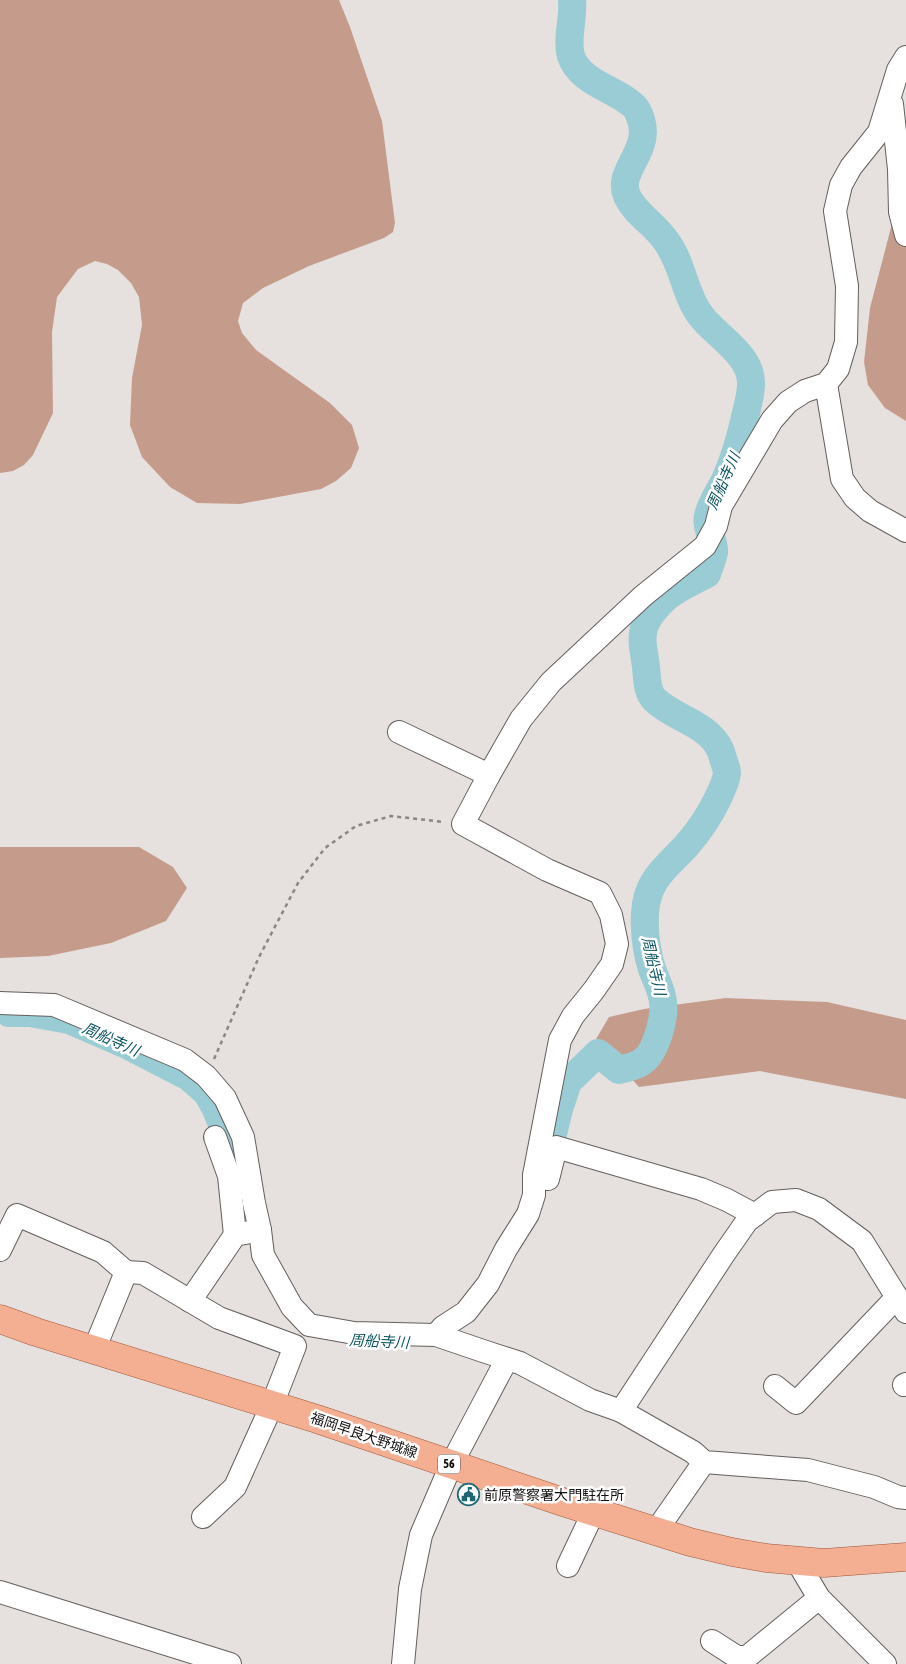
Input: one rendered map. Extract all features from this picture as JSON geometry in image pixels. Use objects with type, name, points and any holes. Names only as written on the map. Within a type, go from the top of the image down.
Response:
[{"type":"main road","name":"福岡早良大野城線","points":[[0,1319],[36,1332],[272,1405],[563,1502],[690,1542],[766,1558],[824,1564],[906,1557]]},
{"type":"street","points":[[443,1337],[443,1327],[466,1312],[488,1284],[506,1249],[528,1214],[534,1195],[534,1176],[560,1040],[573,1016],[612,964],[617,944],[612,915],[600,893],[547,870],[463,824],[521,719],[551,682],[643,596],[705,546],[716,526],[721,506],[772,420],[788,402],[805,391],[826,384],[838,369],[846,342],[847,286],[835,211],[841,185],[851,167],[879,132],[898,70],[906,57]]},
{"type":"street","points":[[891,93],[899,169],[900,212],[906,235]]},
{"type":"street","points":[[826,384],[842,479],[855,498],[870,512],[906,531]]},
{"type":"street","points":[[399,732],[489,775]]},
{"type":"street","points":[[0,1003],[54,1005],[185,1060],[206,1076],[225,1098],[243,1137],[254,1203],[248,1233],[190,1300]]},
{"type":"street","points":[[216,1137],[248,1233],[263,1255],[292,1307],[309,1325],[354,1333],[443,1337],[520,1364],[590,1400],[621,1410],[693,1452],[704,1462],[808,1470],[874,1487],[898,1497],[906,1498]]},
{"type":"street","points":[[534,1187],[547,1180],[556,1147],[701,1189],[755,1215]]},
{"type":"street","points":[[621,1410],[747,1221],[772,1202],[796,1200],[819,1209],[862,1241],[901,1305],[801,1407],[776,1386]]},
{"type":"street","points":[[0,1250],[17,1215],[103,1252],[126,1272],[143,1273],[219,1318],[295,1346],[272,1405],[235,1488],[203,1517]]},
{"type":"street","points":[[94,1350],[126,1272]]},
{"type":"street","points":[[402,1664],[410,1589],[421,1535],[451,1465],[507,1359]]},
{"type":"street","points":[[656,1531],[704,1462]]},
{"type":"street","points":[[568,1566],[594,1511]]},
{"type":"street","points":[[797,1561],[819,1598],[885,1664]]},
{"type":"street","points":[[0,1592],[230,1664]]},
{"type":"street","points":[[712,1641],[736,1657],[747,1657],[819,1598]]},
{"type":"path","points":[[206,1076],[260,957],[298,882],[326,848],[356,826],[391,816],[463,824]]},
{"type":"shaded area","points":[[0,0],[339,0],[382,121],[395,223],[393,232],[384,238],[309,266],[263,288],[243,303],[238,321],[242,333],[256,350],[330,403],[352,425],[359,448],[351,468],[336,481],[321,489],[240,504],[197,503],[170,487],[142,457],[130,425],[132,378],[142,325],[139,297],[131,283],[118,270],[107,264],[95,261],[78,269],[57,297],[52,332],[53,413],[33,455],[24,465],[13,471],[0,473]]},
{"type":"shaded area","points":[[906,170],[906,421],[885,408],[868,385],[864,362],[870,308]]},
{"type":"shaded area","points":[[0,847],[139,847],[173,867],[187,888],[166,921],[111,943],[48,956],[0,958]]},
{"type":"shaded area","points":[[726,998],[827,1002],[906,1020],[906,1099],[760,1071],[639,1087],[596,1039],[609,1017],[644,1009]]},
{"type":"waterway","name":"周船寺川","points":[[548,1155],[559,1109],[568,1082],[598,1053],[619,1070],[646,1059],[655,1044],[661,1026],[663,1002],[652,969],[645,934],[645,913],[649,891],[659,875],[700,828],[715,804],[726,780],[726,767],[719,747],[712,738],[694,724],[673,713],[652,696],[647,680],[643,633],[649,618],[664,599],[707,574],[714,552],[707,520],[709,511],[726,478],[735,454],[751,384],[750,374],[740,355],[708,324],[695,307],[672,250],[657,229],[635,209],[627,196],[626,176],[640,147],[643,136],[642,124],[634,106],[587,77],[575,64],[571,56],[569,42],[572,0]]},
{"type":"waterway","name":"周船寺川","points":[[9,1013],[30,1013],[69,1020],[129,1046],[189,1077],[207,1093],[215,1107],[239,1166],[243,1190]]},
{"type":"place","name":"前原警察署大門駐在所","points":[[468,1495]]}]
